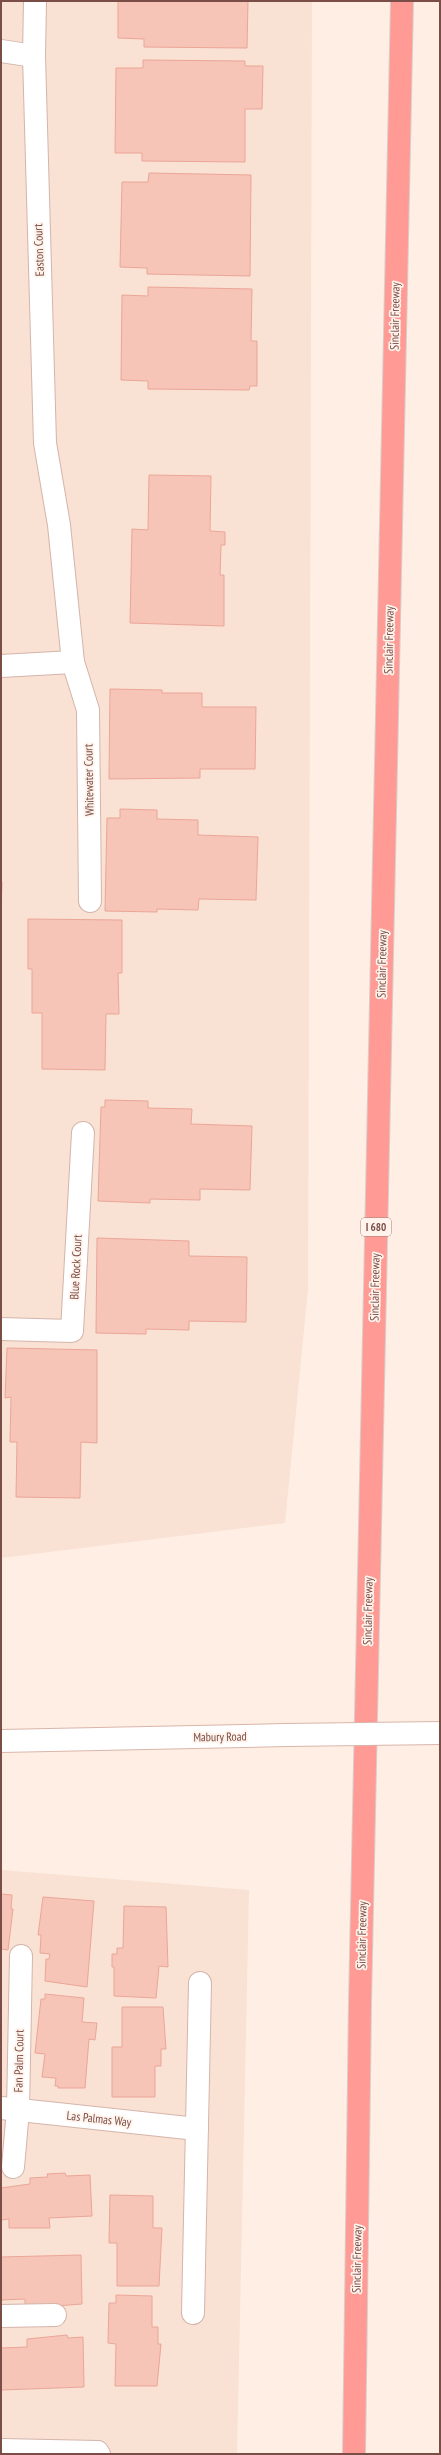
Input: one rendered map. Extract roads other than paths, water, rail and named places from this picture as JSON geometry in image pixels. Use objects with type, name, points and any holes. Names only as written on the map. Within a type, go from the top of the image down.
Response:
[{"type":"highway","name":"Sinclair Freeway","points":[[354,2454],[360,1995],[402,1]]},
{"type":"street","name":"Easton Court","points":[[35,1],[34,56],[45,443]]},
{"type":"street","points":[[1,51],[34,56]]},
{"type":"street","name":"Whitewater Court","points":[[45,443],[59,525],[73,662],[88,710],[90,901]]},
{"type":"street","points":[[1,666],[73,662]]},
{"type":"street","name":"Blue Rock Court","points":[[1,1329],[72,1331],[83,1133]]},
{"type":"street","name":"Mabury Road","points":[[1,1741],[440,1733]]},
{"type":"street","name":"Fan Palm Court","points":[[13,2166],[10,2109],[21,1956]]},
{"type":"street","points":[[193,2313],[200,1983]]},
{"type":"street","name":"Las Palmas Way","points":[[10,2109],[197,2130]]},
{"type":"street","points":[[1,2316],[55,2315]]},
{"type":"lane","points":[[1,2449],[98,2451],[100,2454]]}]
